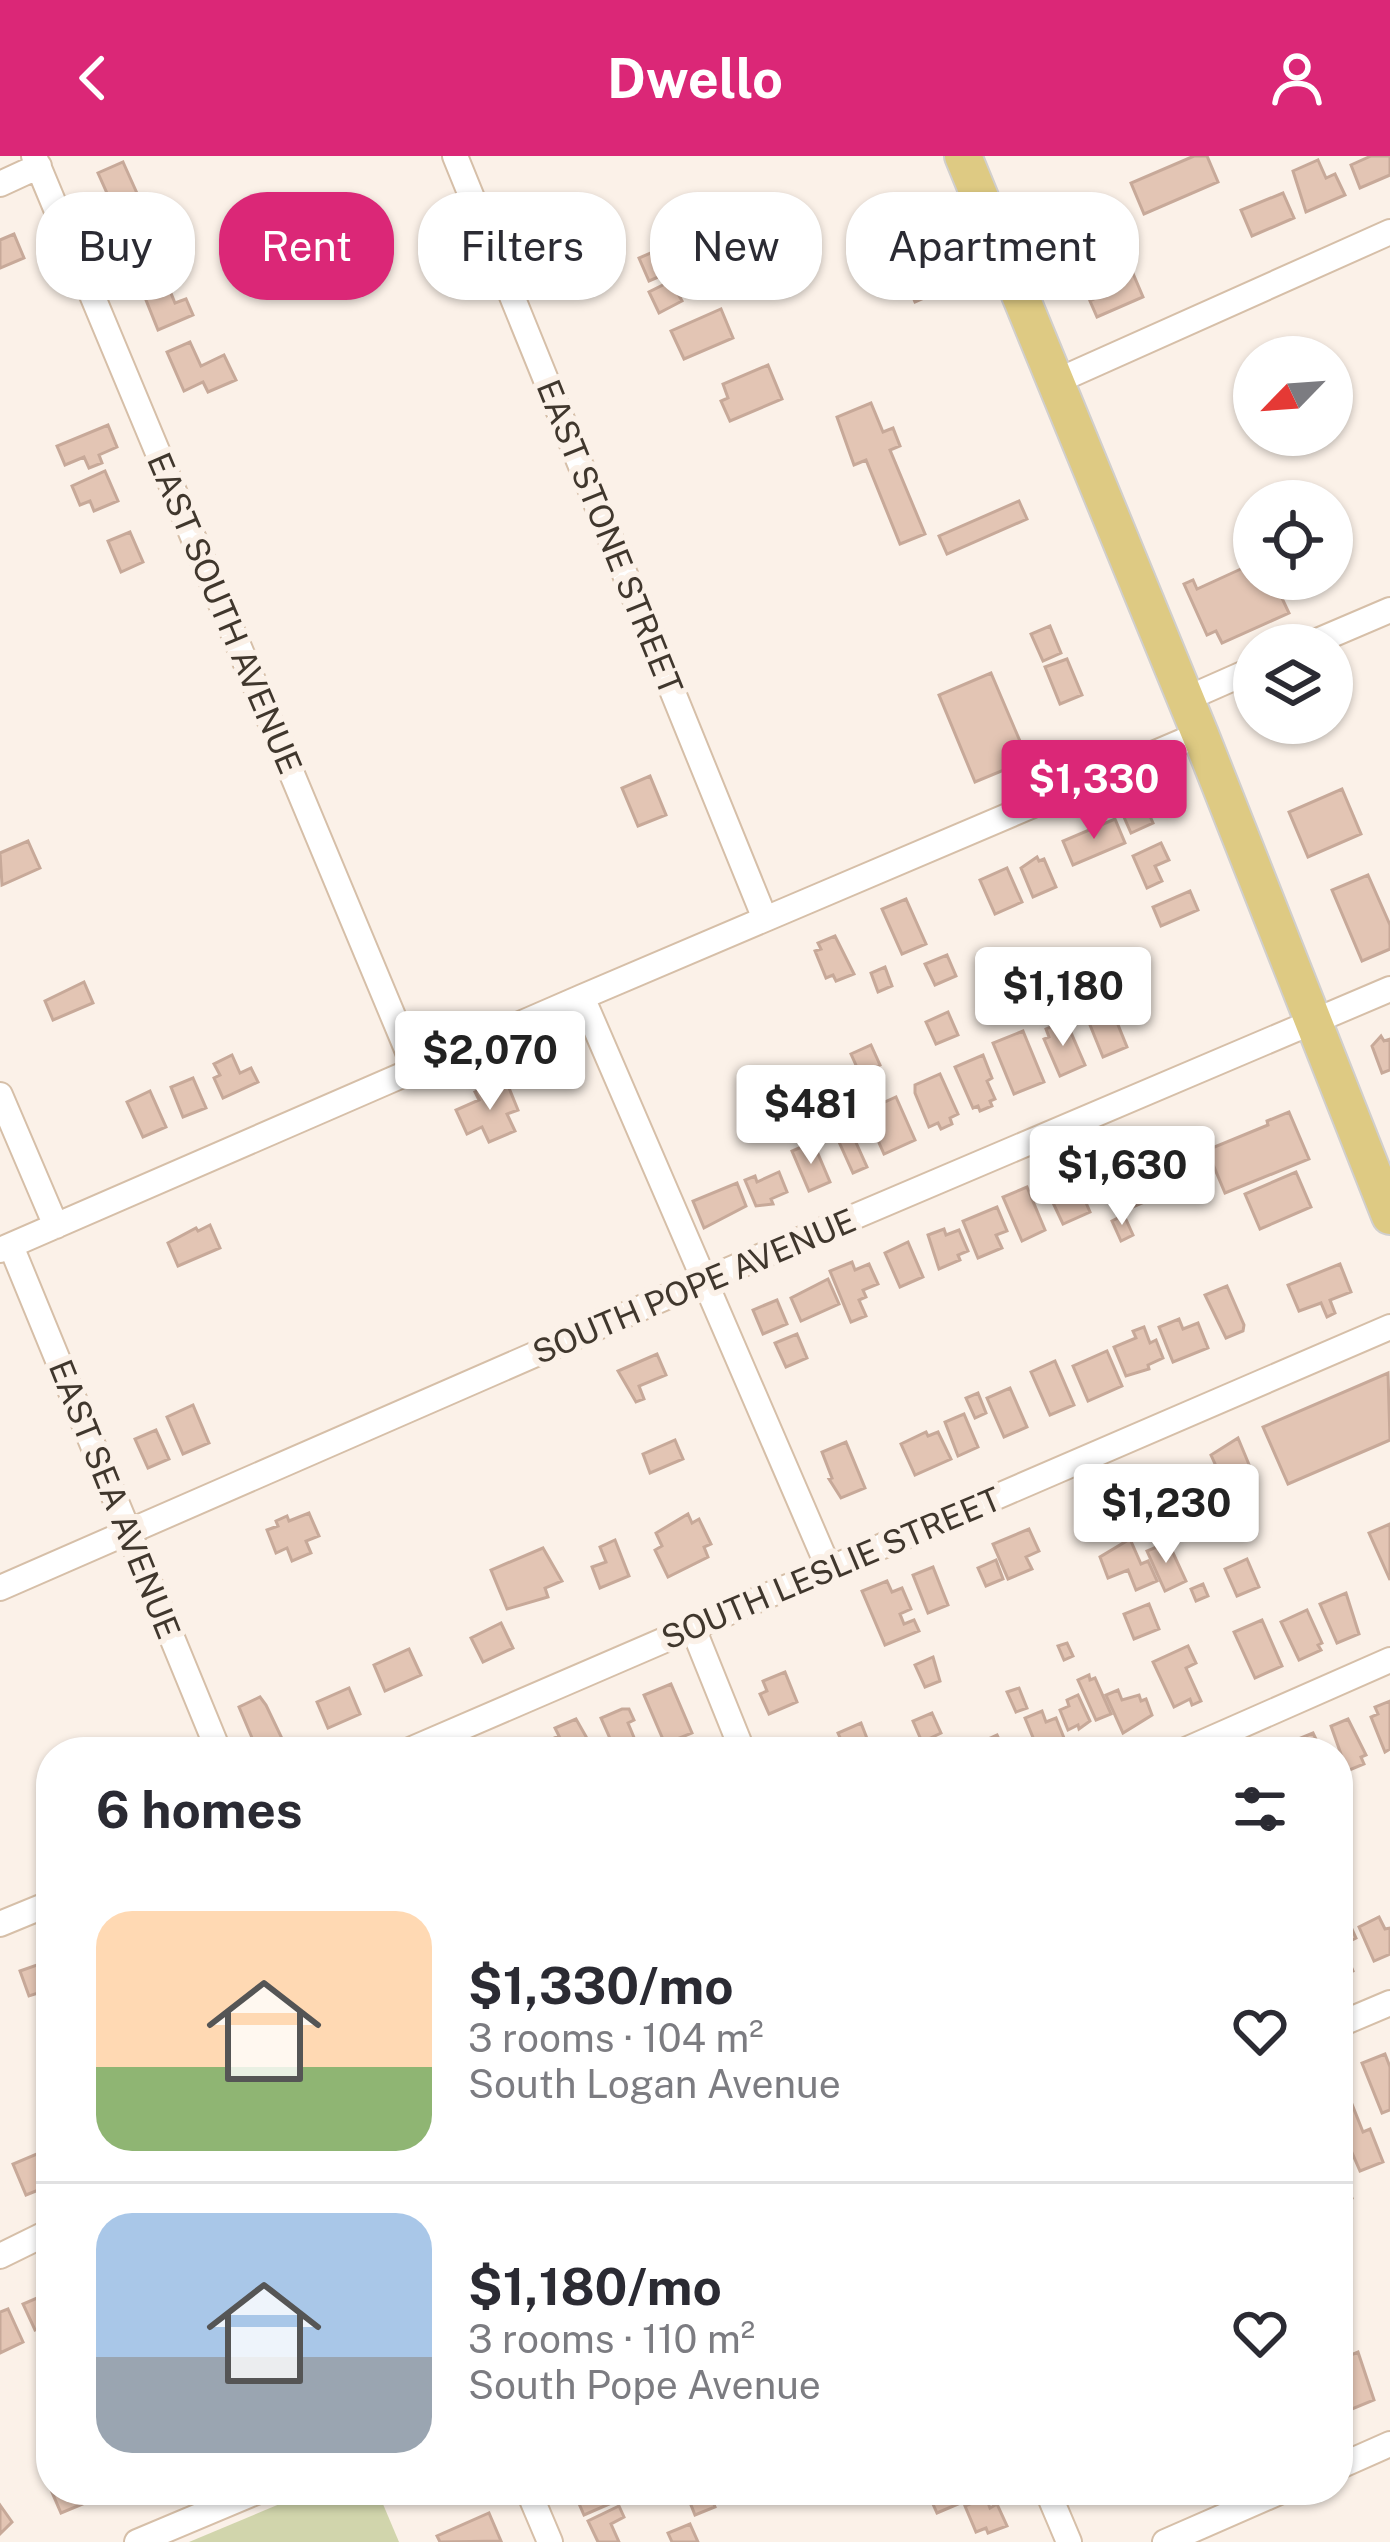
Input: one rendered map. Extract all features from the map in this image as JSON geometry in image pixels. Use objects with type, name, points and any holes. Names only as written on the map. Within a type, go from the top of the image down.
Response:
[{"type":"main road","points":[[963,156],[1186,699],[1390,1216]]},
{"type":"street","name":"EAST STONE STREET","points":[[455,156],[765,919]]},
{"type":"street","points":[[0,184],[36,161]]},
{"type":"street","name":"EAST SOUTH AVENUE","points":[[36,161],[416,1071]]},
{"type":"street","points":[[1057,381],[1390,232]]},
{"type":"street","points":[[1353,626],[1390,610]]},
{"type":"street","points":[[1186,699],[1233,678]]},
{"type":"street","points":[[5,1248],[1200,734]]},
{"type":"street","name":"SOUTH POPE AVENUE","points":[[0,1588],[704,1280],[1390,989]]},
{"type":"street","points":[[582,997],[829,1569]]},
{"type":"street","points":[[0,1095],[56,1226]]},
{"type":"street","name":"EAST SEA AVENUE","points":[[5,1248],[213,1737]]},
{"type":"street","name":"SOUTH LESLIE STREET","points":[[440,1737],[1390,1327]]},
{"type":"street","points":[[694,1628],[737,1737]]},
{"type":"street","points":[[1215,1737],[1390,1660]]},
{"type":"street","points":[[0,1924],[36,1909]]},
{"type":"street","points":[[1353,2018],[1390,2002]]},
{"type":"street","points":[[0,2256],[36,2238]]},
{"type":"street","points":[[1353,2460],[1390,2444]]},
{"type":"street","points":[[137,2542],[225,2505]]},
{"type":"street","points":[[534,2505],[550,2542]]},
{"type":"street","points":[[1053,2505],[1069,2542]]},
{"type":"street","points":[[1165,2542],[1250,2505]]},
{"type":"green space","points":[[277,2505],[383,2505],[399,2542],[189,2542]]},
{"type":"building","points":[[1194,156],[1207,156],[1218,182],[1144,214],[1139,192],[1131,183]]},
{"type":"building","points":[[1371,156],[1390,156],[1390,175],[1360,188],[1351,165]]},
{"type":"building","points":[[1318,160],[1326,178],[1335,174],[1345,195],[1306,212],[1293,171]]},
{"type":"building","points":[[123,162],[136,192],[106,192],[98,173]]},
{"type":"building","points":[[1283,193],[1294,218],[1252,236],[1241,210]]},
{"type":"building","points":[[14,234],[24,258],[0,268],[0,240]]},
{"type":"building","points":[[650,253],[650,281],[649,281],[639,258]]},
{"type":"building","points":[[146,300],[186,300],[193,315],[158,330]]},
{"type":"building","points":[[653,300],[681,300],[682,301],[659,313]]},
{"type":"building","points":[[1092,300],[1136,300],[1097,317]]},
{"type":"building","points":[[721,309],[733,338],[684,359],[671,331]]},
{"type":"building","points":[[190,342],[201,366],[224,355],[236,380],[208,392],[203,382],[184,391],[167,352]]},
{"type":"building","points":[[768,365],[782,399],[730,421],[721,401],[728,398],[723,384]]},
{"type":"building","points":[[871,403],[883,432],[893,428],[900,446],[890,450],[925,534],[900,544],[866,460],[854,465],[837,417]]},
{"type":"building","points":[[108,425],[117,447],[99,455],[102,463],[89,468],[84,457],[65,465],[57,446]]},
{"type":"building","points":[[105,471],[118,501],[94,511],[90,501],[80,505],[72,486]]},
{"type":"building","points":[[1019,501],[1027,519],[947,554],[939,536]]},
{"type":"building","points":[[130,532],[143,562],[121,572],[108,541]]},
{"type":"building","points":[[1233,573],[1233,600],[1283,600],[1289,613],[1264,624],[1233,624],[1233,638],[1222,643],[1216,631],[1207,635],[1184,584],[1193,580],[1197,589]]},
{"type":"building","points":[[1050,626],[1061,653],[1043,661],[1031,634]]},
{"type":"building","points":[[1067,659],[1082,695],[1060,704],[1045,667]]},
{"type":"building","points":[[991,673],[1028,760],[975,782],[939,695]]},
{"type":"building","points":[[650,776],[666,815],[638,826],[622,788]]},
{"type":"building","points":[[1342,789],[1361,834],[1308,857],[1289,812]]},
{"type":"building","points":[[1142,798],[1153,823],[1131,833],[1120,808]]},
{"type":"building","points":[[1115,819],[1125,843],[1073,865],[1063,841]]},
{"type":"building","points":[[28,841],[40,868],[2,885],[0,853]]},
{"type":"building","points":[[1161,843],[1169,860],[1155,866],[1162,881],[1147,888],[1133,856]]},
{"type":"building","points":[[1037,857],[1044,859],[1056,887],[1033,897],[1021,868]]},
{"type":"building","points":[[1007,868],[1022,902],[995,914],[980,880]]},
{"type":"building","points":[[1368,875],[1390,925],[1390,949],[1362,961],[1332,890]]},
{"type":"building","points":[[1190,891],[1198,910],[1161,926],[1153,907]]},
{"type":"building","points":[[906,899],[926,944],[902,954],[882,909]]},
{"type":"building","points":[[835,936],[854,974],[836,981],[833,975],[826,978],[815,951],[821,949],[818,943]]},
{"type":"building","points":[[947,955],[956,976],[935,985],[925,964]]},
{"type":"building","points":[[885,967],[892,986],[878,992],[871,973]]},
{"type":"building","points":[[84,982],[93,1003],[53,1020],[45,1001]]},
{"type":"building","points":[[1112,1010],[1127,1047],[1103,1057],[1088,1020]]},
{"type":"building","points":[[948,1012],[958,1035],[936,1044],[926,1022]]},
{"type":"building","points":[[1062,1022],[1085,1065],[1060,1076],[1044,1039],[1049,1037],[1046,1029]]},
{"type":"building","points":[[1023,1031],[1044,1082],[1014,1094],[993,1043]]},
{"type":"building","points":[[1381,1036],[1384,1041],[1390,1039],[1390,1070],[1382,1073],[1372,1046]]},
{"type":"building","points":[[871,1045],[880,1065],[860,1074],[851,1054]]},
{"type":"building","points":[[232,1055],[240,1073],[251,1068],[258,1082],[223,1098],[214,1064]]},
{"type":"building","points":[[983,1055],[995,1099],[980,1111],[978,1106],[973,1108],[955,1067]]},
{"type":"building","points":[[940,1074],[958,1114],[941,1129],[938,1123],[929,1127],[915,1093],[915,1085]]},
{"type":"building","points":[[193,1078],[206,1108],[183,1117],[171,1087]]},
{"type":"building","points":[[507,1083],[518,1110],[507,1114],[515,1131],[489,1142],[482,1127],[467,1134],[456,1110],[479,1100],[475,1092],[486,1087],[489,1092]]},
{"type":"building","points":[[150,1091],[166,1127],[143,1137],[127,1102]]},
{"type":"building","points":[[896,1097],[915,1140],[884,1154],[865,1111]]},
{"type":"building","points":[[1289,1112],[1309,1159],[1225,1193],[1207,1150]]},
{"type":"building","points":[[849,1127],[867,1167],[853,1173],[835,1133]]},
{"type":"building","points":[[1159,1130],[1178,1172],[1151,1184],[1133,1142]]},
{"type":"building","points":[[813,1142],[830,1182],[809,1191],[792,1151]]},
{"type":"building","points":[[1117,1149],[1142,1203],[1128,1209],[1122,1197],[1112,1202],[1093,1159]]},
{"type":"building","points":[[779,1172],[787,1192],[771,1199],[773,1204],[756,1206],[745,1180],[755,1176],[757,1182]]},
{"type":"building","points":[[1296,1172],[1311,1207],[1260,1229],[1245,1194]]},
{"type":"building","points":[[1074,1175],[1090,1212],[1063,1224],[1046,1188]]},
{"type":"building","points":[[737,1183],[746,1206],[704,1228],[693,1201]]},
{"type":"building","points":[[1027,1187],[1045,1230],[1022,1241],[1003,1197]]},
{"type":"building","points":[[997,1207],[1007,1231],[996,1235],[1002,1248],[978,1258],[963,1221]]},
{"type":"building","points":[[1124,1215],[1133,1235],[1121,1241],[1112,1221]]},
{"type":"building","points":[[210,1225],[220,1248],[178,1266],[168,1243]]},
{"type":"building","points":[[944,1229],[946,1235],[959,1230],[968,1251],[939,1269],[928,1235]]},
{"type":"building","points":[[908,1242],[923,1277],[900,1287],[885,1253]]},
{"type":"building","points":[[852,1262],[855,1270],[869,1264],[878,1284],[863,1290],[866,1297],[859,1300],[866,1316],[851,1322],[830,1271]]},
{"type":"building","points":[[1340,1264],[1351,1292],[1330,1300],[1335,1313],[1327,1317],[1321,1303],[1299,1311],[1288,1285]]},
{"type":"building","points":[[828,1279],[839,1304],[801,1321],[791,1298]]},
{"type":"building","points":[[1227,1286],[1244,1325],[1243,1331],[1226,1338],[1205,1295]]},
{"type":"building","points":[[777,1300],[787,1324],[763,1334],[753,1310]]},
{"type":"building","points":[[1179,1319],[1183,1329],[1198,1323],[1208,1348],[1173,1362],[1159,1327]]},
{"type":"building","points":[[1144,1327],[1163,1358],[1148,1365],[1149,1369],[1126,1376],[1114,1347],[1136,1338],[1133,1331]]},
{"type":"building","points":[[797,1334],[807,1358],[786,1367],[775,1343]]},
{"type":"building","points":[[1107,1351],[1122,1386],[1088,1401],[1073,1366]]},
{"type":"building","points":[[657,1354],[666,1375],[639,1386],[644,1399],[636,1402],[618,1371]]},
{"type":"building","points":[[1055,1361],[1074,1405],[1050,1415],[1031,1372]]},
{"type":"building","points":[[1388,1373],[1390,1440],[1288,1484],[1263,1427]]},
{"type":"building","points":[[1010,1388],[1027,1427],[1004,1437],[987,1398]]},
{"type":"building","points":[[978,1393],[986,1413],[975,1418],[966,1398]]},
{"type":"building","points":[[193,1405],[209,1443],[183,1454],[167,1417]]},
{"type":"building","points":[[964,1414],[978,1447],[958,1456],[945,1422]]},
{"type":"building","points":[[156,1430],[169,1459],[148,1468],[135,1439]]},
{"type":"building","points":[[926,1432],[928,1436],[938,1432],[951,1459],[915,1475],[901,1444]]},
{"type":"building","points":[[1238,1438],[1250,1467],[1222,1479],[1211,1455]]},
{"type":"building","points":[[675,1440],[683,1459],[650,1473],[643,1454]]},
{"type":"building","points":[[846,1442],[865,1488],[841,1498],[829,1479],[822,1452]]},
{"type":"building","points":[[1166,1490],[1181,1527],[1156,1538],[1141,1500]]},
{"type":"building","points":[[309,1513],[319,1536],[306,1541],[311,1553],[292,1561],[287,1548],[276,1553],[267,1530],[287,1516],[289,1521]]},
{"type":"building","points":[[688,1514],[692,1523],[699,1519],[711,1544],[704,1547],[708,1557],[668,1577],[655,1550],[662,1546],[656,1533]]},
{"type":"building","points":[[1390,1524],[1390,1580],[1369,1533]]},
{"type":"building","points":[[1029,1529],[1039,1551],[1026,1557],[1032,1569],[1008,1579],[993,1544]]},
{"type":"building","points":[[1130,1539],[1141,1564],[1148,1561],[1157,1581],[1136,1590],[1128,1570],[1108,1578],[1100,1557]]},
{"type":"building","points":[[615,1540],[629,1576],[600,1588],[592,1567],[606,1562],[600,1547]]},
{"type":"building","points":[[1168,1542],[1186,1581],[1165,1591],[1147,1551]]},
{"type":"building","points":[[543,1548],[562,1581],[545,1588],[548,1597],[507,1609],[491,1570]]},
{"type":"building","points":[[1247,1559],[1259,1587],[1237,1596],[1225,1569]]},
{"type":"building","points":[[996,1560],[1003,1579],[986,1586],[978,1568]]},
{"type":"building","points":[[933,1567],[948,1605],[928,1613],[913,1575]]},
{"type":"building","points":[[887,1581],[892,1592],[902,1588],[911,1609],[900,1614],[904,1624],[914,1620],[919,1631],[885,1645],[862,1591]]},
{"type":"building","points":[[1203,1584],[1208,1596],[1196,1601],[1191,1589]]},
{"type":"building","points":[[1346,1593],[1359,1634],[1337,1643],[1320,1604]]},
{"type":"building","points":[[1149,1604],[1159,1629],[1134,1639],[1124,1614]]},
{"type":"building","points":[[1307,1610],[1321,1650],[1299,1660],[1281,1622]]},
{"type":"building","points":[[1262,1620],[1282,1666],[1255,1678],[1234,1632]]},
{"type":"building","points":[[501,1623],[513,1648],[483,1662],[471,1638]]},
{"type":"building","points":[[1067,1643],[1073,1656],[1064,1660],[1058,1646]]},
{"type":"building","points":[[1188,1646],[1196,1663],[1186,1668],[1201,1701],[1192,1705],[1190,1699],[1174,1707],[1153,1662]]},
{"type":"building","points":[[409,1649],[421,1675],[385,1691],[374,1665]]},
{"type":"building","points":[[933,1657],[940,1681],[925,1687],[915,1665]]},
{"type":"building","points":[[785,1672],[797,1702],[769,1714],[760,1694],[767,1691],[763,1681]]},
{"type":"building","points":[[1089,1675],[1090,1680],[1095,1678],[1111,1714],[1096,1720],[1078,1680]]},
{"type":"building","points":[[671,1684],[692,1733],[662,1737],[644,1695]]},
{"type":"building","points":[[349,1688],[360,1714],[328,1728],[317,1702]]},
{"type":"building","points":[[1019,1688],[1027,1708],[1016,1712],[1007,1692]]},
{"type":"building","points":[[1118,1690],[1122,1700],[1139,1695],[1141,1701],[1146,1699],[1152,1715],[1123,1733],[1106,1695]]},
{"type":"building","points":[[1078,1695],[1090,1721],[1068,1730],[1060,1710]]},
{"type":"building","points":[[260,1697],[281,1737],[252,1737],[239,1707]]},
{"type":"building","points":[[1390,1701],[1390,1749],[1385,1752],[1371,1717],[1378,1714],[1375,1707]]},
{"type":"building","points":[[629,1709],[634,1737],[609,1737],[601,1718]]},
{"type":"building","points":[[1042,1711],[1046,1722],[1056,1718],[1064,1737],[1033,1737],[1025,1718]]},
{"type":"building","points":[[932,1713],[941,1733],[920,1737],[913,1721]]},
{"type":"building","points":[[576,1719],[586,1737],[557,1737],[555,1728]]},
{"type":"building","points":[[1348,1719],[1366,1755],[1361,1757],[1364,1764],[1353,1769],[1353,1737],[1335,1737],[1331,1726]]},
{"type":"building","points":[[861,1723],[866,1737],[840,1737],[838,1733]]},
{"type":"building","points":[[1379,1917],[1385,1929],[1390,1928],[1390,1954],[1374,1961],[1359,1927]]},
{"type":"building","points":[[36,1965],[36,1994],[29,1996],[20,1971]]},
{"type":"building","points":[[1385,2054],[1390,2067],[1390,2110],[1382,2113],[1362,2063]]},
{"type":"building","points":[[1353,2107],[1363,2132],[1370,2129],[1383,2162],[1360,2171],[1353,2155]]},
{"type":"building","points":[[36,2154],[36,2191],[26,2195],[13,2164]]},
{"type":"building","points":[[36,2298],[35,2330],[23,2304]]},
{"type":"building","points":[[8,2309],[23,2342],[0,2353],[0,2312]]},
{"type":"building","points":[[1358,2352],[1374,2400],[1353,2409],[1353,2354]]},
{"type":"building","points":[[0,2505],[12,2522],[0,2534]]},
{"type":"building","points":[[58,2505],[80,2505],[61,2513]]},
{"type":"building","points":[[580,2505],[607,2505],[584,2515]]},
{"type":"building","points":[[691,2505],[714,2505],[715,2507],[695,2515]]},
{"type":"building","points":[[997,2505],[1007,2526],[976,2532],[965,2506]]},
{"type":"building","points":[[619,2506],[624,2517],[611,2524],[619,2542],[598,2542],[588,2521]]},
{"type":"building","points":[[489,2513],[501,2541],[440,2542],[437,2536]]},
{"type":"building","points":[[690,2524],[698,2542],[672,2542],[668,2533]]}]
